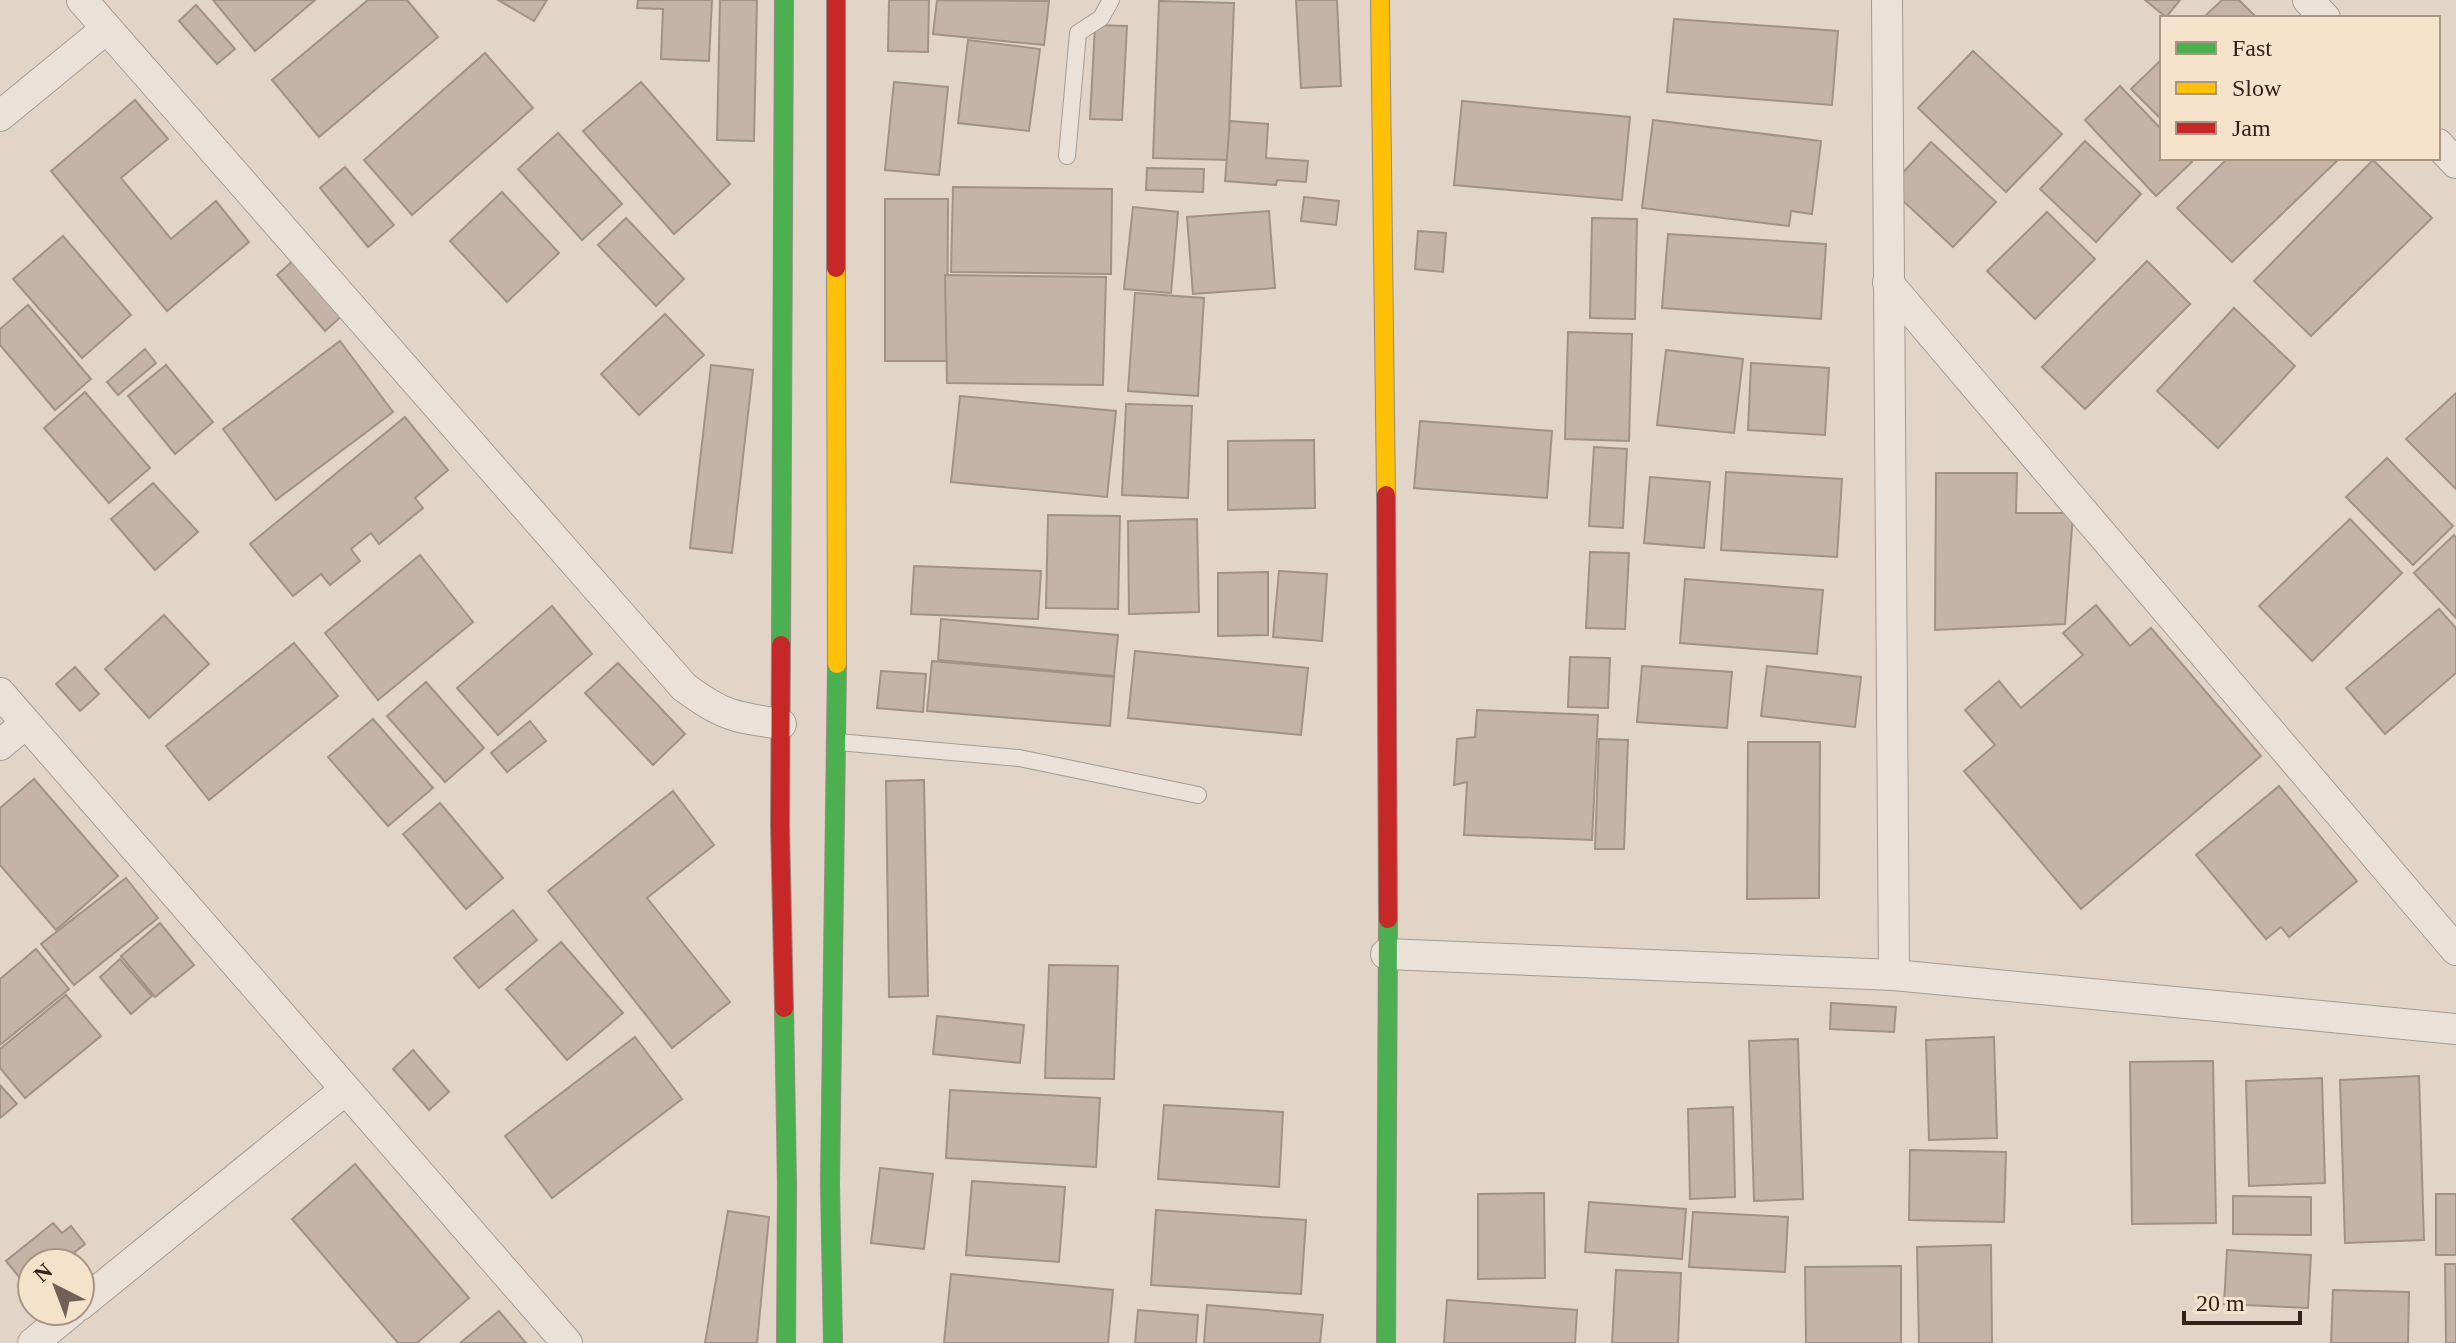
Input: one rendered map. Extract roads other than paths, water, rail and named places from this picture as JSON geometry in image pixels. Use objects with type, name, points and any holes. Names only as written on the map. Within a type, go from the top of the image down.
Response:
[{"type":"main road","points":[[784,0],[781,724],[797,1016],[786,1343]]},
{"type":"main road","points":[[833,1343],[830,1184],[837,742],[836,0]]},
{"type":"main road","points":[[1380,0],[1389,770],[1386,1343]]},
{"type":"main road","points":[[797,1016],[834,1017]]},
{"type":"street","points":[[82,0],[684,687],[731,717],[781,724]]},
{"type":"street","points":[[1887,0],[1894,975]]},
{"type":"street","points":[[2308,0],[2323,16]]},
{"type":"street","points":[[0,116],[106,29]]},
{"type":"street","points":[[2440,146],[2456,163]]},
{"type":"street","points":[[1888,283],[2456,950]]},
{"type":"street","points":[[0,693],[567,1343]]},
{"type":"street","points":[[0,745],[25,724]]},
{"type":"street","points":[[1386,954],[1894,975],[2456,1029]]},
{"type":"street","points":[[96,1292],[345,1090]]},
{"type":"street","points":[[33,1343],[52,1327]]},
{"type":"lane","points":[[1067,156],[1078,33],[1101,18],[1111,0]]},
{"type":"lane","points":[[837,742],[1019,758],[1198,795]]}]
